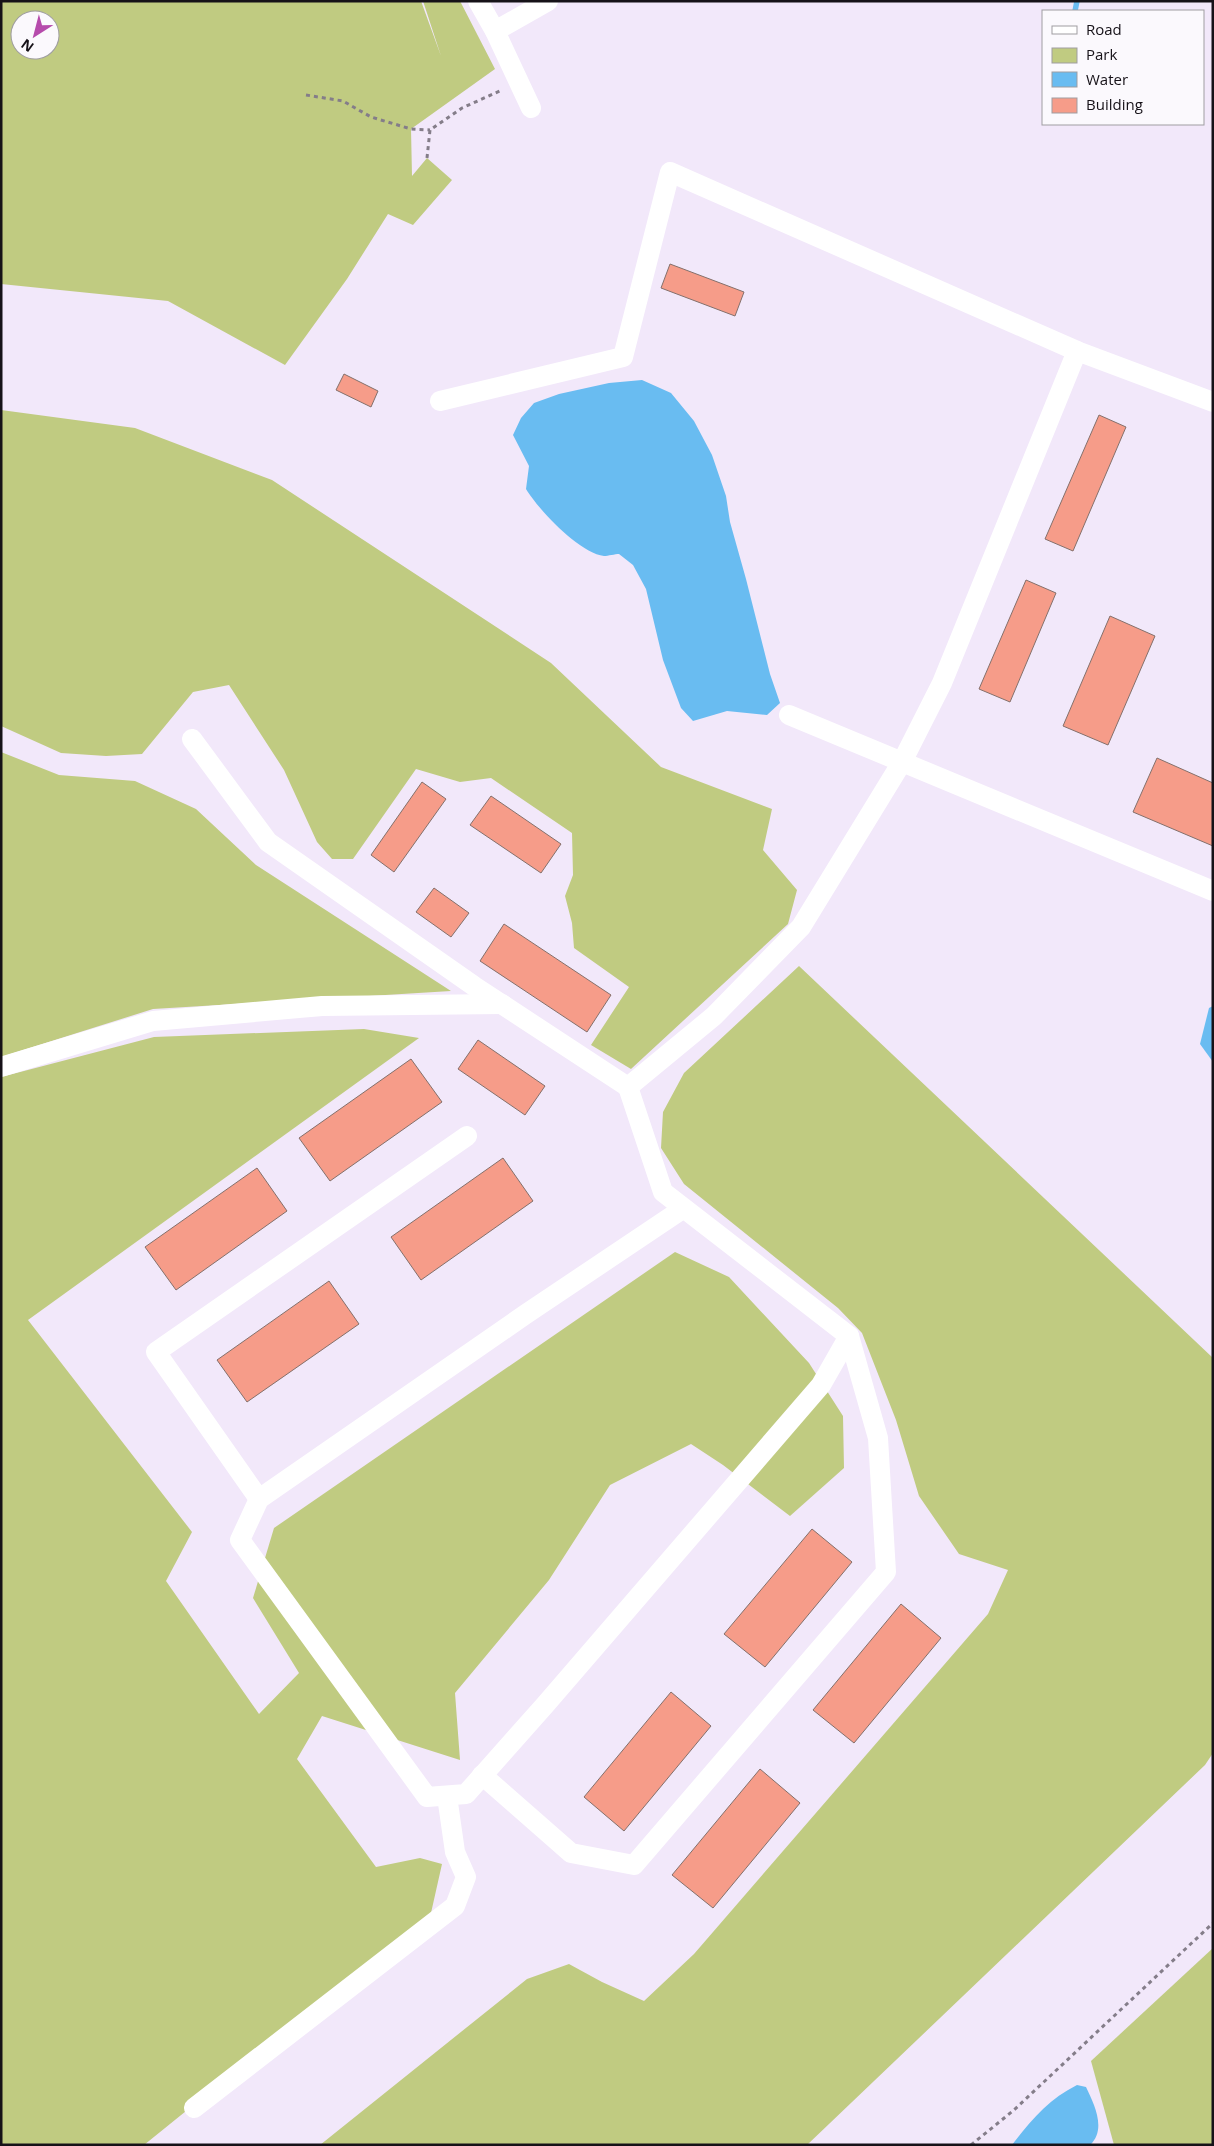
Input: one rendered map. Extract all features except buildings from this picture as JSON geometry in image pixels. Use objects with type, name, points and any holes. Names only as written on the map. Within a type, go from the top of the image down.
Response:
[{"type":"lane","points":[[478,1],[495,31],[531,108]]},
{"type":"lane","points":[[495,31],[548,1]]},
{"type":"lane","points":[[440,401],[623,357],[670,172],[1077,351],[1213,402]]},
{"type":"lane","points":[[628,1086],[714,1016],[801,927],[902,762],[942,683],[1077,351]]},
{"type":"lane","points":[[789,715],[1213,891]]},
{"type":"lane","points":[[192,739],[268,842],[502,1004],[628,1086],[663,1192],[849,1336],[878,1438],[886,1572],[634,1865],[572,1853],[482,1776]]},
{"type":"lane","points":[[1,1067],[153,1021],[322,1006],[502,1004]]},
{"type":"lane","points":[[259,1500],[156,1352],[467,1136]]},
{"type":"lane","points":[[684,1208],[526,1314],[259,1500],[240,1540],[426,1798],[466,1794],[821,1385],[849,1336]]},
{"type":"lane","points":[[194,2108],[455,1906],[466,1877],[455,1852],[447,1796]]},
{"type":"path","points":[[306,96],[343,100],[371,117],[411,129],[430,130],[462,108],[519,82]]},
{"type":"path","points":[[427,158],[430,130]]},
{"type":"path","points":[[971,2145],[1014,2110],[1213,1923]]},
{"type":"green space","points":[[1,1],[421,1],[441,56],[423,1],[460,1],[495,69],[411,129],[412,176],[427,158],[452,180],[413,225],[388,214],[347,279],[285,365],[168,301],[1,284]]},
{"type":"green space","points":[[1,410],[135,428],[272,480],[551,663],[661,767],[772,809],[763,850],[797,890],[788,924],[631,1069],[591,1045],[629,987],[574,948],[572,923],[565,896],[573,875],[572,833],[491,778],[460,782],[416,769],[353,859],[332,859],[317,842],[284,770],[229,685],[193,692],[142,754],[106,756],[61,753],[1,726]]},
{"type":"green space","points":[[1,752],[59,775],[135,781],[196,809],[256,865],[451,991],[153,1009],[1,1057]]},
{"type":"green space","points":[[799,966],[1213,1358],[1213,1753],[1205,1765],[807,2145],[320,2145],[527,1979],[569,1964],[602,1982],[644,2001],[694,1954],[988,1614],[1008,1570],[959,1554],[919,1496],[896,1420],[862,1333],[838,1308],[684,1184],[661,1148],[663,1112],[684,1073]]},
{"type":"green space","points":[[364,1029],[419,1038],[28,1320],[192,1532],[166,1581],[259,1714],[299,1673],[253,1598],[274,1528],[675,1252],[729,1277],[809,1363],[843,1416],[844,1468],[790,1516],[723,1465],[691,1444],[610,1485],[549,1580],[455,1693],[460,1760],[322,1716],[297,1759],[376,1867],[420,1858],[442,1864],[431,1913],[144,2145],[1,2145],[1,1077],[154,1037]]},
{"type":"green space","points":[[1213,1948],[1213,2145],[1114,2145],[1091,2061]]},
{"type":"water","points":[[642,380],[671,393],[694,421],[712,455],[726,496],[730,522],[770,674],[780,703],[767,715],[727,711],[693,721],[681,708],[663,660],[646,589],[633,565],[619,554],[604,556],[594,553],[571,539],[549,518],[526,489],[529,466],[513,435],[521,418],[534,403],[559,394],[609,383]]},
{"type":"water","points":[[1213,1006],[1213,1062],[1200,1044],[1209,1008]]},
{"type":"water","points":[[1077,2085],[1086,2087],[1097,2116],[1098,2132],[1090,2145],[1012,2145],[1041,2111]]},
{"type":"waterway","points":[[1075,10],[1077,1]]}]
